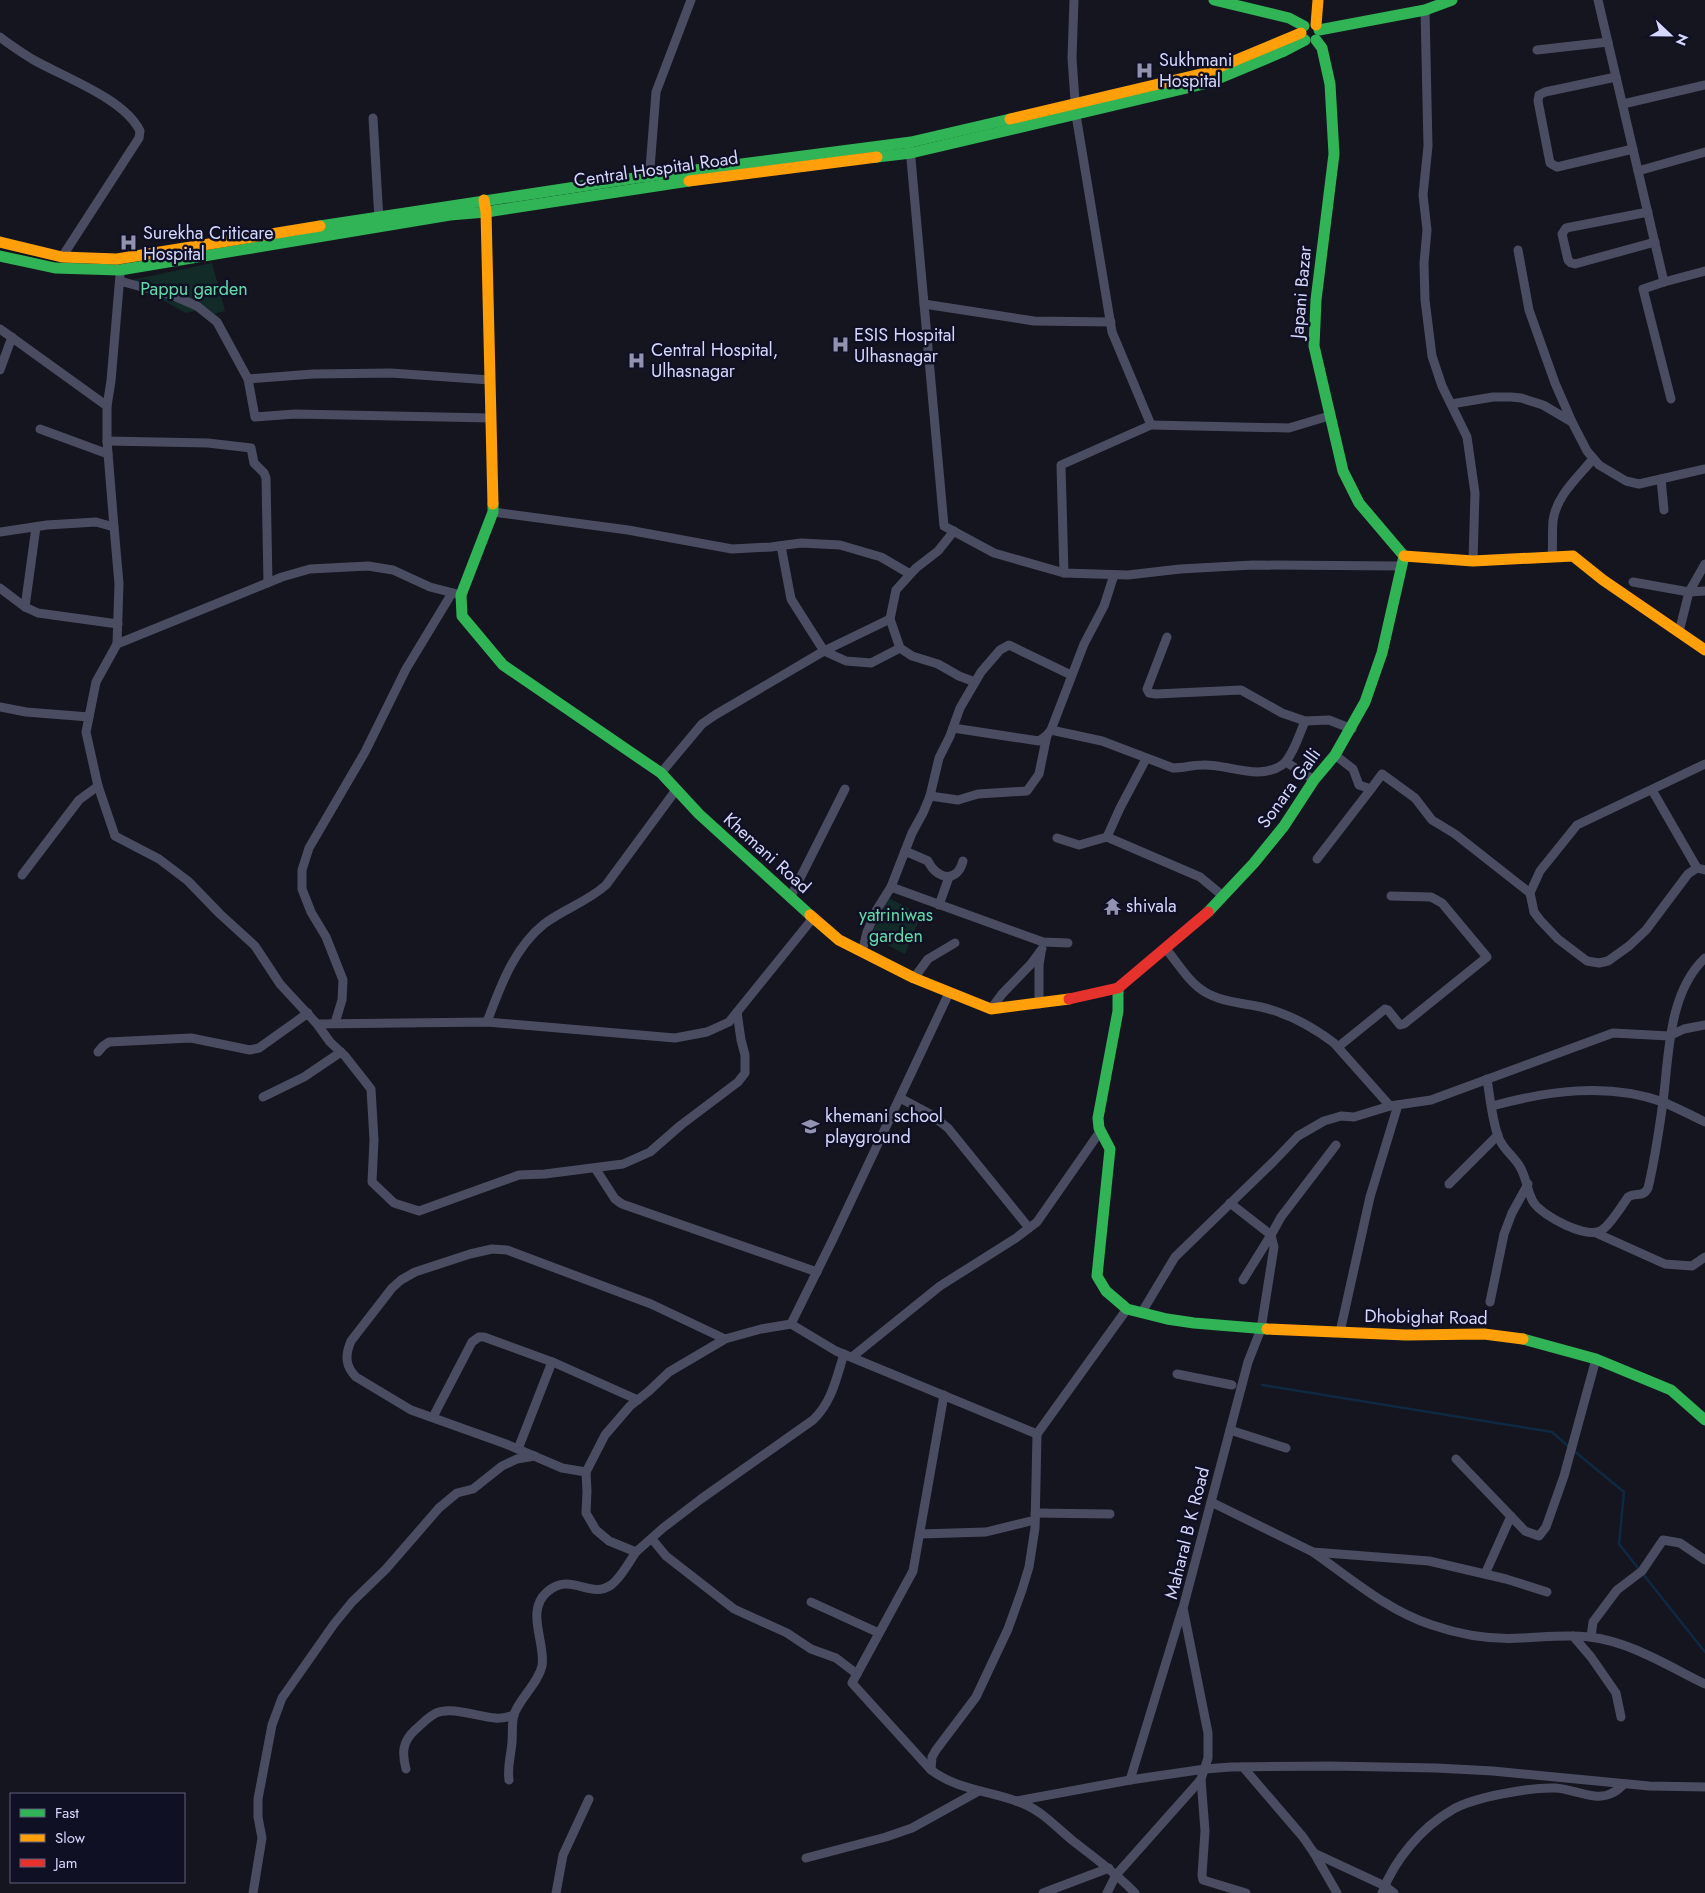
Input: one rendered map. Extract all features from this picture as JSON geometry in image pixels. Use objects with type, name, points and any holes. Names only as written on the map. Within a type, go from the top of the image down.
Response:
[{"type":"street","points":[[649,181],[656,92],[691,0]]},
{"type":"street","points":[[1074,0],[1072,58],[1076,109],[1112,332],[1151,425]]},
{"type":"street","points":[[1214,0],[1289,18],[1310,32],[1318,0]]},
{"type":"street","name":"Central Hospital Road","points":[[0,256],[55,268],[119,270],[379,221],[450,215],[485,206],[649,181],[910,148],[1076,109],[1208,83],[1288,49],[1310,32],[1425,10],[1452,0]]},
{"type":"street","points":[[1598,0],[1664,282]]},
{"type":"street","points":[[1425,10],[1428,146],[1423,195],[1427,230],[1424,263],[1425,300],[1432,356],[1442,386],[1467,437],[1475,493],[1472,561]]},
{"type":"street","name":"Japani Bazar","points":[[1310,32],[1322,48],[1326,62],[1333,114],[1334,154],[1316,300],[1314,346],[1343,471],[1359,504],[1402,561]]},
{"type":"street","points":[[0,37],[31,58],[107,98],[129,115],[140,131],[138,138],[62,257]]},
{"type":"street","points":[[1537,50],[1608,42]]},
{"type":"street","points":[[1616,78],[1545,92],[1539,95],[1538,101],[1550,162],[1558,167],[1633,150]]},
{"type":"street","points":[[1623,104],[1705,86]]},
{"type":"street","points":[[373,118],[379,221]]},
{"type":"street","points":[[910,148],[944,526],[994,553],[1064,573],[1128,575],[1180,568],[1402,561],[1472,561],[1573,556],[1603,580],[1705,650]]},
{"type":"street","points":[[1638,171],[1705,152]]},
{"type":"street","points":[[335,1023],[342,1000],[343,980],[326,937],[311,912],[302,889],[302,870],[309,848],[365,752],[406,669],[457,594],[492,512],[485,206]]},
{"type":"street","points":[[1648,212],[1566,228],[1562,234],[1568,260],[1575,264],[1655,242]]},
{"type":"street","name":"Central Hospital Road","points":[[0,242],[119,270]]},
{"type":"street","points":[[1518,250],[1529,310],[1552,375],[1586,452],[1612,474],[1626,481],[1639,484],[1705,469]]},
{"type":"street","points":[[491,418],[295,414],[255,417],[248,379],[217,322],[197,306],[119,270],[111,382],[107,406],[107,441],[119,584],[118,644],[96,682],[86,732],[98,786],[116,836],[159,859],[188,881],[255,946],[280,984],[308,1013],[330,1042],[341,1052],[372,1089],[374,1140],[372,1182],[394,1203],[418,1211],[519,1175],[545,1174],[624,1164],[650,1152],[738,1082],[745,1073],[745,1055],[737,1012]]},
{"type":"street","points":[[1671,399],[1643,289],[1705,271]]},
{"type":"street","points":[[924,304],[1034,321],[1111,322]]},
{"type":"street","points":[[0,329],[107,406]]},
{"type":"street","points":[[0,370],[12,337]]},
{"type":"street","points":[[248,379],[313,374],[391,374],[490,380]]},
{"type":"street","points":[[1452,404],[1493,397],[1521,398],[1543,405],[1572,422]]},
{"type":"street","points":[[1064,573],[1060,465],[1151,425],[1289,428],[1329,416]]},
{"type":"street","points":[[40,428],[108,454]]},
{"type":"street","points":[[107,441],[208,443],[251,448],[254,463],[264,473],[266,478],[268,583]]},
{"type":"street","points":[[1552,557],[1553,521],[1557,507],[1563,495],[1594,459]]},
{"type":"street","points":[[1661,479],[1664,510]]},
{"type":"street","points":[[492,512],[628,530],[732,549],[801,543],[840,545],[881,557],[910,574]]},
{"type":"street","points":[[0,532],[96,522],[114,526]]},
{"type":"street","points":[[25,607],[36,527]]},
{"type":"street","points":[[954,531],[938,551],[910,574],[896,590],[890,619],[900,648],[912,656],[938,664],[959,676],[975,682]]},
{"type":"street","points":[[781,546],[791,599],[824,651],[846,661],[871,663],[900,648]]},
{"type":"street","name":"Sonara Galli","points":[[1118,988],[1208,912],[1254,864],[1284,826],[1314,780],[1335,755],[1365,702],[1382,653],[1402,561]]},
{"type":"street","points":[[1679,632],[1689,592],[1705,564]]},
{"type":"street","points":[[118,644],[268,583],[310,568],[368,566],[393,570],[430,586],[457,594]]},
{"type":"street","points":[[930,796],[958,800],[978,794],[1027,791],[1039,774],[1049,733],[1084,644],[1104,606],[1114,575]]},
{"type":"street","points":[[1633,582],[1689,592],[1705,591]]},
{"type":"street","points":[[0,588],[25,607],[38,613],[118,624]]},
{"type":"street","name":"Khemani Road","points":[[457,594],[462,616],[503,665],[661,773],[700,814],[790,898],[839,940],[914,978],[991,1009],[1061,1001],[1118,988]]},
{"type":"street","points":[[661,773],[702,724],[714,714],[824,651],[890,619]]},
{"type":"street","points":[[1167,637],[1147,689],[1149,693],[1241,690],[1282,713],[1305,721],[1329,720],[1352,728]]},
{"type":"street","points":[[862,952],[867,932],[876,911],[891,886],[930,796],[938,758],[953,728],[960,708],[981,672],[1000,650],[1009,645],[1071,675]]},
{"type":"street","points":[[0,707],[26,712],[89,717]]},
{"type":"street","points":[[953,728],[1039,741],[1049,733],[1102,741],[1173,768],[1203,764],[1258,772],[1274,769],[1286,762],[1305,721]]},
{"type":"street","points":[[1335,755],[1353,769],[1359,784],[1371,789]]},
{"type":"street","points":[[1107,837],[1146,759]]},
{"type":"street","points":[[1286,762],[1314,780]]},
{"type":"street","points":[[1652,790],[1701,869],[1683,880],[1646,930],[1615,956],[1599,963],[1587,961],[1558,939],[1534,912],[1530,893],[1540,872],[1577,825],[1705,764]]},
{"type":"street","points":[[1317,859],[1382,774],[1415,798],[1432,820],[1455,834],[1530,893]]},
{"type":"street","points":[[22,875],[79,800],[98,786]]},
{"type":"street","points":[[487,1022],[502,981],[530,938],[544,924],[596,894],[606,885],[676,790]]},
{"type":"street","points":[[790,898],[845,790]]},
{"type":"street","points":[[1057,838],[1079,845],[1107,837],[1200,878],[1223,896]]},
{"type":"street","points":[[905,851],[928,861],[931,869],[949,877],[960,871],[963,861]]},
{"type":"street","points":[[939,905],[949,877]]},
{"type":"street","points":[[891,886],[1042,946],[1068,943]]},
{"type":"street","points":[[1338,1047],[1385,1010],[1388,1010],[1400,1025],[1404,1024],[1487,957],[1442,904],[1436,900],[1431,897],[1417,895],[1391,896]]},
{"type":"street","points":[[317,1024],[487,1022],[675,1038],[707,1032],[729,1022],[813,918]]},
{"type":"street","points":[[914,978],[928,959],[955,944]]},
{"type":"street","points":[[1039,1004],[1039,965],[1042,946]]},
{"type":"street","points":[[991,1009],[1002,994],[1030,964],[1042,946]]},
{"type":"street","points":[[1166,949],[1197,988],[1207,994],[1273,1010],[1324,1035],[1394,1105]]},
{"type":"street","points":[[1596,1233],[1604,1230],[1628,1197],[1646,1193],[1648,1188],[1663,1102],[1669,1036],[1685,985],[1694,968],[1705,958]]},
{"type":"street","points":[[509,1780],[507,1769],[512,1744],[514,1715],[536,1680],[542,1666],[542,1654],[536,1626],[539,1606],[545,1594],[554,1586],[566,1582],[591,1589],[605,1589],[613,1584],[636,1552],[663,1528],[813,1420],[830,1399],[848,1356],[940,1286],[1016,1238],[1046,1211],[1099,1133],[1098,1118],[1118,1012],[1118,988]]},
{"type":"street","points":[[790,1324],[817,1272],[949,993]]},
{"type":"street","points":[[98,1052],[109,1042],[191,1038],[250,1050],[259,1048],[308,1013]]},
{"type":"street","points":[[1142,1312],[1175,1257],[1298,1136],[1324,1121],[1341,1116],[1354,1117],[1394,1105],[1431,1100],[1613,1033],[1669,1036],[1684,1029],[1705,1025]]},
{"type":"street","points":[[263,1097],[304,1077],[341,1052]]},
{"type":"street","points":[[1487,1079],[1498,1135],[1503,1146],[1522,1169],[1530,1195],[1538,1208],[1569,1226],[1596,1233],[1665,1264],[1692,1266],[1705,1257]]},
{"type":"street","points":[[1492,1106],[1539,1095],[1599,1091],[1623,1093],[1663,1102],[1705,1122]]},
{"type":"street","points":[[900,1098],[930,1114],[948,1128],[1029,1228]]},
{"type":"street","points":[[1340,1332],[1370,1197],[1394,1105]]},
{"type":"street","points":[[930,1770],[932,1757],[936,1750],[976,1697],[1008,1629],[1029,1567],[1035,1517],[1037,1434],[1127,1309],[1106,1291],[1097,1276],[1110,1149],[1108,1143],[1099,1133]]},
{"type":"street","points":[[1448,1184],[1498,1135]]},
{"type":"street","points":[[1243,1280],[1281,1217],[1336,1145]]},
{"type":"street","points":[[595,1168],[615,1199],[622,1204],[817,1272]]},
{"type":"street","points":[[1490,1302],[1504,1234],[1512,1213],[1528,1184]]},
{"type":"street","points":[[1230,1204],[1271,1236]]},
{"type":"street","name":"Maharal B K Road","points":[[1107,1893],[1116,1875],[1201,1779],[1208,1758],[1208,1733],[1183,1608],[1248,1362],[1261,1329],[1274,1247],[1271,1236]]},
{"type":"street","points":[[586,1472],[562,1468],[518,1449],[411,1410],[356,1377],[350,1371],[347,1363],[347,1350],[392,1288],[401,1280],[415,1272],[470,1254],[492,1249],[507,1250],[651,1304],[725,1339]]},
{"type":"street","name":"Dhobighat Road","points":[[1127,1309],[1194,1323],[1261,1329],[1406,1335],[1484,1334],[1526,1339],[1596,1359],[1671,1390],[1705,1420]]},
{"type":"street","points":[[636,1552],[609,1541],[596,1530],[586,1513],[586,1472],[605,1435],[630,1406],[669,1372],[725,1339],[755,1330],[790,1324],[848,1356],[1037,1434]]},
{"type":"street","points":[[433,1418],[472,1342],[479,1337],[484,1337],[552,1362],[638,1400]]},
{"type":"street","points":[[1456,1460],[1525,1531],[1539,1536],[1546,1527],[1572,1449],[1596,1359]]},
{"type":"street","points":[[518,1449],[552,1362]]},
{"type":"street","points":[[1177,1374],[1232,1385]]},
{"type":"street","points":[[944,1395],[913,1571],[852,1683],[930,1770],[940,1777],[977,1792],[1016,1802],[1038,1811],[1109,1868],[1126,1888],[1135,1893]]},
{"type":"street","points":[[1230,1430],[1286,1448]]},
{"type":"street","points":[[253,1893],[262,1838],[258,1817],[258,1799],[272,1725],[282,1698],[334,1624],[352,1602],[386,1569],[439,1508],[457,1493],[473,1489],[502,1466],[517,1458],[535,1456]]},
{"type":"street","points":[[1211,1502],[1313,1552],[1386,1603],[1408,1616],[1432,1625],[1480,1637],[1520,1639],[1557,1635],[1591,1637],[1632,1648],[1705,1684]]},
{"type":"street","points":[[920,1534],[986,1532],[1035,1517],[1110,1514]]},
{"type":"street","points":[[1485,1574],[1511,1516]]},
{"type":"street","points":[[652,1539],[666,1556],[734,1608],[787,1632],[810,1649],[836,1658],[857,1674]]},
{"type":"street","points":[[1591,1637],[1593,1622],[1617,1590],[1640,1573],[1663,1540],[1680,1543],[1705,1560]]},
{"type":"street","points":[[1313,1552],[1429,1561],[1485,1574],[1547,1592]]},
{"type":"street","points":[[811,1602],[879,1633]]},
{"type":"street","points":[[1130,1780],[1183,1608]]},
{"type":"street","points":[[1573,1636],[1591,1657],[1616,1693],[1621,1717]]},
{"type":"street","points":[[406,1769],[403,1752],[404,1743],[409,1736],[437,1713],[444,1711],[494,1718],[514,1715]]},
{"type":"street","points":[[1243,1767],[1314,1853],[1337,1893]]},
{"type":"street","points":[[1016,1802],[1205,1768],[1243,1767],[1436,1768],[1493,1771],[1624,1784],[1705,1787]]},
{"type":"street","points":[[1201,1779],[1205,1832],[1203,1880],[1246,1893]]},
{"type":"street","points":[[1383,1890],[1398,1863],[1422,1832],[1453,1809],[1519,1790],[1557,1788],[1595,1796],[1611,1794],[1624,1784]]},
{"type":"street","points":[[806,1858],[886,1837],[912,1828],[977,1792]]},
{"type":"street","points":[[556,1893],[563,1855],[589,1799]]},
{"type":"street","points":[[1314,1853],[1383,1890],[1394,1893]]},
{"type":"street","points":[[1043,1893],[1109,1868]]},
{"type":"green space","name":"Pappu garden","points":[[212,263],[225,311],[205,316],[204,309],[186,313],[148,292],[132,280]]},
{"type":"green space","name":"yatriniwas garden","points":[[889,898],[921,915],[905,954],[870,936]]},
{"type":"waterway","points":[[1262,1385],[1552,1432],[1569,1447]]},
{"type":"waterway","points":[[1573,1450],[1624,1492],[1619,1544],[1705,1652]]},
{"type":"traffic: fast","points":[[1214,0],[1289,18],[1304,26]]},
{"type":"traffic: fast","points":[[1319,30],[1425,10],[1452,0]]},
{"type":"traffic: fast","points":[[877,157],[911,153],[1208,83],[1282,52],[1305,40]]},
{"type":"traffic: fast","points":[[1316,40],[1322,48],[1330,84],[1334,154],[1316,300],[1314,346],[1343,471],[1359,503],[1404,556]]},
{"type":"traffic: fast","points":[[320,226],[648,176],[911,142],[1010,119]]},
{"type":"traffic: fast","points":[[0,256],[55,268],[120,270],[450,215],[486,212],[689,181]]},
{"type":"traffic: fast","points":[[493,504],[493,512],[461,595],[462,616],[503,665],[661,773],[699,814],[810,915]]},
{"type":"traffic: fast","points":[[1208,912],[1254,863],[1284,826],[1314,780],[1335,755],[1365,702],[1382,653],[1404,556]]},
{"type":"traffic: fast","points":[[1118,988],[1118,1011],[1098,1118],[1099,1128],[1110,1149],[1097,1276],[1106,1291],[1127,1309],[1167,1319],[1194,1323],[1267,1329]]},
{"type":"traffic: fast","points":[[1523,1339],[1596,1359],[1671,1390],[1705,1420]]},
{"type":"traffic: slow","points":[[1316,25],[1318,0]]},
{"type":"traffic: slow","points":[[1010,119],[1205,73],[1301,33]]},
{"type":"traffic: slow","points":[[689,181],[877,157]]},
{"type":"traffic: slow","points":[[484,200],[486,212],[493,504]]},
{"type":"traffic: slow","points":[[0,242],[62,257],[117,259],[320,226]]},
{"type":"traffic: slow","points":[[1404,556],[1473,561],[1573,556],[1603,580],[1705,650]]},
{"type":"traffic: slow","points":[[810,915],[839,940],[914,978],[991,1009],[1069,999]]},
{"type":"traffic: slow","points":[[1267,1329],[1406,1335],[1484,1334],[1523,1339]]},
{"type":"traffic: jam","points":[[1069,999],[1118,988],[1208,912]]},
{"type":"place","name":"Sukhmani Hospital","points":[[1145,70]]},
{"type":"place","name":"Surekha Criticare Hospital","points":[[129,243]]},
{"type":"place","name":"ESIS Hospital Ulhasnagar","points":[[840,345]]},
{"type":"place","name":"Central Hospital, Ulhasnagar","points":[[637,360]]},
{"type":"place","name":"shivala","points":[[1112,906]]},
{"type":"place","name":"khemani school playground","points":[[811,1126]]}]
